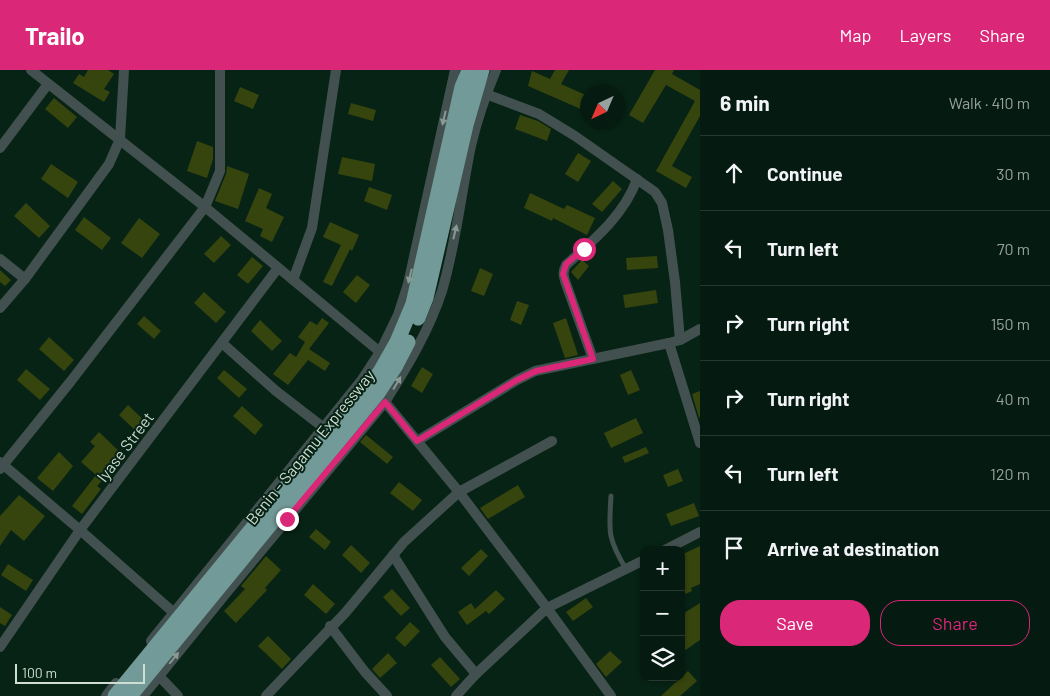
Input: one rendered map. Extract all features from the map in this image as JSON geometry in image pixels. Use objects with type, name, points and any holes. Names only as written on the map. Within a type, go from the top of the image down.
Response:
[{"type":"highway","points":[[115,696],[380,372],[397,342],[413,304],[462,87],[469,70]]},
{"type":"highway","name":"Benin - Sagamu Expressway","points":[[130,696],[378,393],[396,367],[412,334],[426,298],[466,125],[482,70]]},
{"type":"street","points":[[31,70],[205,207],[380,352]]},
{"type":"street","points":[[0,308],[25,279],[109,164],[120,139],[124,70]]},
{"type":"street","points":[[173,612],[80,530],[1,466],[71,381],[205,207],[220,171],[220,70]]},
{"type":"street","points":[[293,280],[312,228],[336,70]]},
{"type":"street","points":[[106,696],[324,428],[361,381],[380,352],[398,315],[408,284],[455,70]]},
{"type":"street","points":[[143,696],[385,402],[431,322],[442,289],[461,206],[471,145],[486,94],[496,70]]},
{"type":"street","points":[[0,148],[48,84]]},
{"type":"street","points":[[486,94],[539,114],[575,136],[655,192],[662,203],[668,230],[680,340]]},
{"type":"street","points":[[593,359],[565,281],[564,270],[566,264],[608,226],[632,194],[638,179]]},
{"type":"street","points":[[0,259],[25,279]]},
{"type":"street","name":"Iyase Street","points":[[0,647],[80,530],[278,268]]},
{"type":"street","points":[[417,441],[536,371],[669,343],[680,340],[700,329]]},
{"type":"street","points":[[222,343],[276,391],[324,428]]},
{"type":"street","points":[[669,343],[700,443]]},
{"type":"street","points":[[385,402],[459,492],[611,696]]},
{"type":"street","points":[[266,696],[330,626],[346,612],[404,542],[459,492],[552,441]]},
{"type":"street","points":[[673,546],[700,532]]},
{"type":"street","points":[[393,555],[445,637],[476,674]]},
{"type":"street","points":[[456,696],[476,674],[547,608],[640,562]]},
{"type":"street","points":[[330,626],[365,672],[387,696]]},
{"type":"street","points":[[159,676],[178,696]]},
{"type":"lane","points":[[611,496],[610,538],[626,569]]},
{"type":"building","points":[[88,70],[108,70],[114,74],[104,89],[110,92],[104,102],[73,83],[79,74],[84,77]]},
{"type":"building","points":[[555,70],[569,70],[561,84],[580,92],[580,109],[528,86],[532,71],[550,79]]},
{"type":"building","points":[[655,70],[674,70],[672,74],[700,90],[700,116],[672,166],[692,177],[686,188],[656,171],[695,101],[666,85],[643,123],[629,115]]},
{"type":"building","points":[[240,87],[259,95],[253,109],[234,101]]},
{"type":"building","points":[[54,98],[77,117],[68,128],[45,109]]},
{"type":"building","points":[[351,103],[376,110],[373,121],[348,114]]},
{"type":"building","points":[[520,115],[538,121],[551,129],[547,141],[515,129]]},
{"type":"building","points":[[197,141],[213,147],[213,159],[207,178],[187,171]]},
{"type":"building","points":[[578,153],[591,161],[578,182],[565,174]]},
{"type":"building","points":[[342,157],[375,164],[372,181],[338,174]]},
{"type":"building","points":[[51,164],[78,182],[68,198],[41,179]]},
{"type":"building","points":[[227,166],[249,174],[238,209],[215,201],[226,174]]},
{"type":"building","points":[[613,181],[622,189],[602,212],[592,204]]},
{"type":"building","points":[[369,187],[392,195],[387,210],[364,201]]},
{"type":"building","points":[[259,188],[272,194],[266,208],[284,217],[272,242],[260,236],[263,229],[245,221]]},
{"type":"building","points":[[530,193],[564,209],[567,205],[595,218],[587,235],[553,218],[552,221],[524,208]]},
{"type":"building","points":[[26,203],[50,226],[39,238],[14,216]]},
{"type":"building","points":[[84,217],[111,238],[102,250],[75,230]]},
{"type":"building","points":[[139,218],[160,234],[142,258],[121,243]]},
{"type":"building","points":[[330,222],[359,235],[332,286],[323,282],[341,245],[323,237]]},
{"type":"building","points":[[221,236],[231,245],[214,263],[204,254]]},
{"type":"building","points":[[657,256],[658,268],[627,270],[626,258]]},
{"type":"building","points":[[252,257],[263,266],[248,284],[237,275]]},
{"type":"building","points":[[582,260],[589,266],[578,280],[571,272]]},
{"type":"building","points":[[480,268],[493,274],[484,296],[471,291]]},
{"type":"building","points":[[0,270],[11,280],[5,286],[0,282]]},
{"type":"building","points":[[357,275],[370,285],[356,303],[343,292]]},
{"type":"building","points":[[656,290],[658,303],[625,308],[623,295]]},
{"type":"building","points":[[204,292],[226,312],[216,323],[194,303]]},
{"type":"building","points":[[517,301],[529,305],[521,325],[510,320]]},
{"type":"building","points":[[144,316],[161,331],[154,339],[137,324]]},
{"type":"building","points":[[322,318],[329,323],[309,349],[330,363],[325,371],[308,360],[288,385],[273,374],[290,353],[296,357],[305,342],[298,337],[310,321],[317,325]]},
{"type":"building","points":[[566,318],[578,355],[565,358],[553,323]]},
{"type":"building","points":[[260,320],[282,341],[272,351],[251,331]]},
{"type":"building","points":[[49,337],[74,360],[64,371],[39,349]]},
{"type":"building","points":[[422,367],[433,374],[422,393],[411,386]]},
{"type":"building","points":[[26,369],[50,389],[40,400],[17,380]]},
{"type":"building","points":[[224,370],[247,389],[239,398],[217,378]]},
{"type":"building","points":[[631,370],[640,390],[628,395],[620,375]]},
{"type":"building","points":[[700,391],[700,417],[699,418],[692,394]]},
{"type":"building","points":[[128,405],[148,424],[139,434],[119,415]]},
{"type":"building","points":[[242,406],[263,425],[255,435],[233,416]]},
{"type":"building","points":[[636,418],[643,433],[611,448],[604,433]]},
{"type":"building","points":[[99,432],[122,454],[107,470],[110,472],[97,486],[101,489],[82,514],[72,506],[96,475],[81,462],[95,446],[90,442]]},
{"type":"building","points":[[366,435],[393,457],[387,464],[360,442]]},
{"type":"building","points":[[646,447],[649,453],[625,463],[622,457]]},
{"type":"building","points":[[59,452],[73,466],[53,491],[37,478]]},
{"type":"building","points":[[678,469],[683,481],[668,487],[663,475]]},
{"type":"building","points":[[399,482],[422,500],[413,511],[390,493]]},
{"type":"building","points":[[518,485],[525,497],[488,519],[480,508]]},
{"type":"building","points":[[19,495],[45,516],[24,541],[11,530],[0,546],[0,516]]},
{"type":"building","points":[[694,503],[699,516],[671,526],[666,514]]},
{"type":"building","points":[[316,529],[331,542],[325,550],[309,537]]},
{"type":"building","points":[[351,545],[370,563],[361,573],[342,555]]},
{"type":"building","points":[[700,546],[700,584],[691,588],[692,591],[685,594],[685,591],[685,553]]},
{"type":"building","points":[[481,549],[488,556],[469,576],[461,568]]},
{"type":"building","points":[[266,556],[281,570],[265,588],[267,590],[236,623],[224,611],[245,589],[241,586]]},
{"type":"building","points":[[8,564],[33,580],[26,591],[1,575]]},
{"type":"building","points":[[313,584],[335,604],[326,614],[304,595]]},
{"type":"building","points":[[392,589],[410,608],[401,616],[383,597]]},
{"type":"building","points":[[496,590],[505,599],[489,614],[486,611],[467,625],[458,612],[471,603],[475,609]]},
{"type":"building","points":[[586,598],[593,607],[573,621],[566,612]]},
{"type":"building","points":[[700,603],[700,640],[685,650],[685,636],[685,612]]},
{"type":"building","points":[[0,607],[12,615],[5,626],[0,623]]},
{"type":"building","points":[[410,622],[420,631],[405,647],[395,638]]},
{"type":"building","points":[[268,636],[291,659],[282,669],[258,646]]},
{"type":"building","points":[[610,651],[622,662],[606,677],[596,664]]},
{"type":"building","points":[[388,653],[397,663],[380,678],[372,669]]},
{"type":"building","points":[[440,657],[460,679],[451,687],[431,665]]},
{"type":"building","points":[[688,671],[697,681],[680,696],[661,696],[677,681],[685,681],[685,674]]},
{"type":"route","points":[[287,519],[385,402],[417,441],[517,380],[536,371],[593,359],[563,274],[566,264],[584,249]]}]
